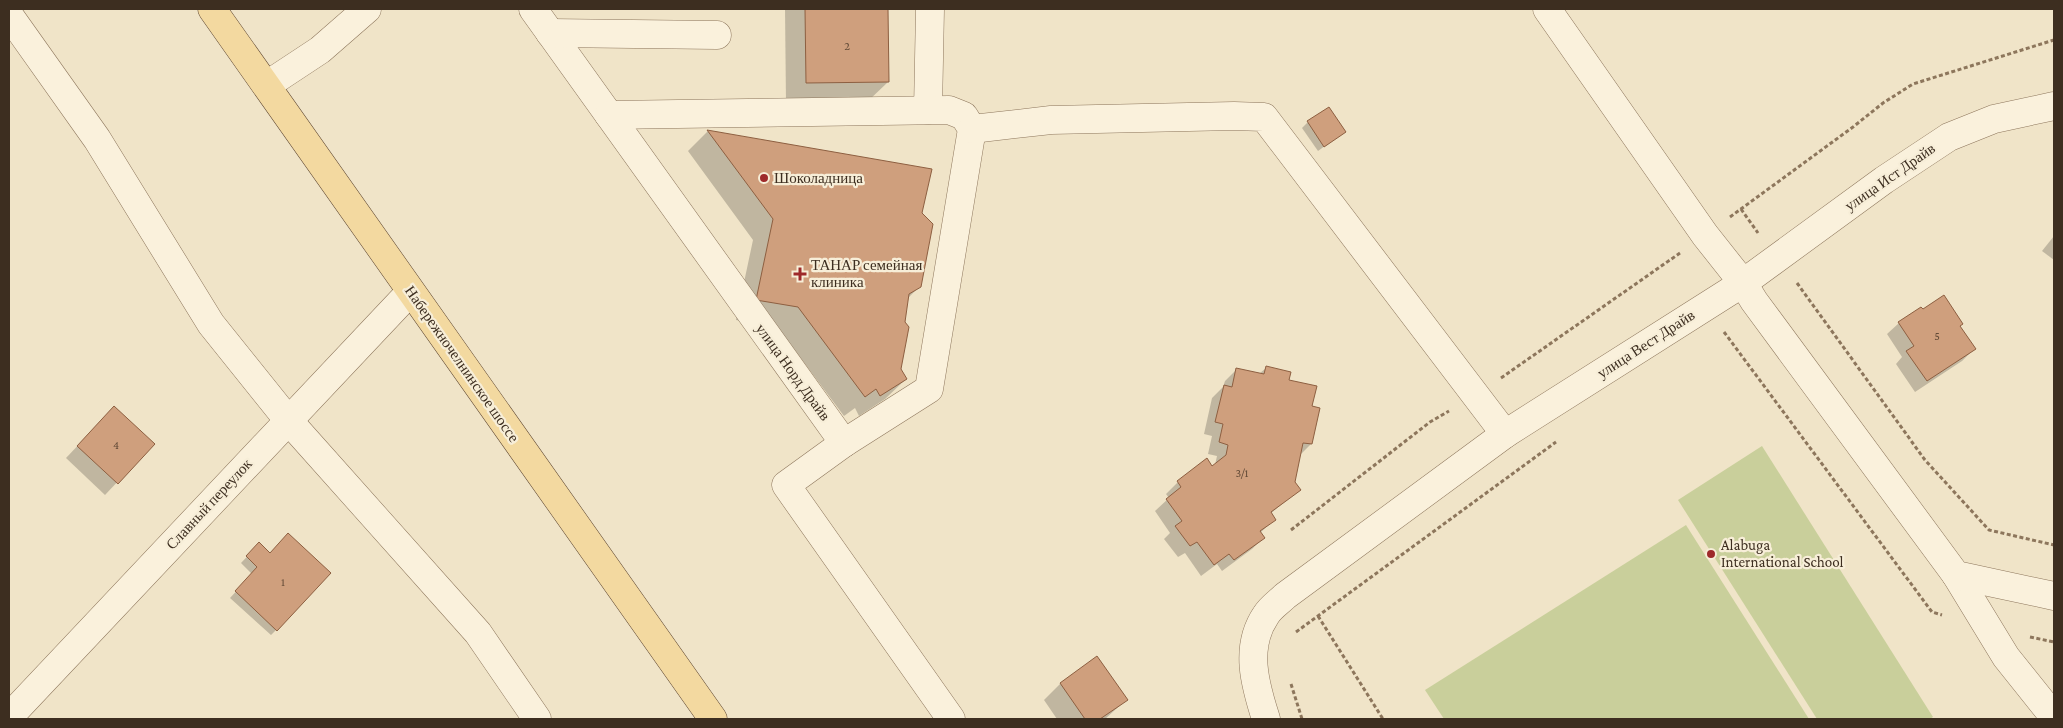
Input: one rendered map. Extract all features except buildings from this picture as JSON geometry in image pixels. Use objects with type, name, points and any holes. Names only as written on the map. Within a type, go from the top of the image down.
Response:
[{"type":"main road","name":"Набережночелнинское шоссе","points":[[212,9],[713,719]]},
{"type":"street","points":[[267,85],[320,50],[367,9]]},
{"type":"street","name":"улица Норд Драйв","points":[[533,9],[844,443]]},
{"type":"street","points":[[928,110],[930,9]]},
{"type":"street","points":[[1550,10],[1705,235],[1956,575],[2006,657],[2054,717]]},
{"type":"street","points":[[9,15],[97,139],[211,324],[288,420],[478,633],[537,719]]},
{"type":"street","points":[[550,33],[717,36]]},
{"type":"street","name":"улица Ист Драйв","points":[[1742,283],[1884,180],[1948,137],[1994,119],[2054,106]]},
{"type":"street","points":[[610,115],[950,110],[964,116],[972,129],[929,389],[844,443],[786,486],[951,719]]},
{"type":"street","points":[[972,129],[1051,120],[1206,116],[1264,118],[1505,434]]},
{"type":"street","name":"улица Вест Драйв","points":[[1266,719],[1255,684],[1253,657],[1256,635],[1266,614],[1285,596],[1505,434],[1742,283]]},
{"type":"street","name":"Славный переулок","points":[[9,717],[410,292]]},
{"type":"street","points":[[1956,575],[2054,596]]},
{"type":"path","points":[[1291,530],[1430,422],[1477,395],[1705,235],[1883,103],[1913,84],[2054,40]]},
{"type":"path","points":[[1794,279],[1925,460],[1989,530],[2054,545]]},
{"type":"path","points":[[1718,324],[1932,612],[2054,642]]},
{"type":"path","points":[[1291,640],[1296,632],[1559,440]]},
{"type":"path","points":[[1318,616],[1383,719]]},
{"type":"path","points":[[1290,678],[1302,719]]},
{"type":"green space","points":[[1762,446],[1933,717],[1930,719],[1817,719],[1678,500]]},
{"type":"green space","points":[[1686,525],[1809,719],[1444,719],[1425,690]]},
{"type":"place","name":"Шоколадница","points":[[764,178]]},
{"type":"place","name":"ТАНАР семейная клиника","points":[[800,274]]},
{"type":"place","name":"Alabuga International School","points":[[1711,554]]}]
